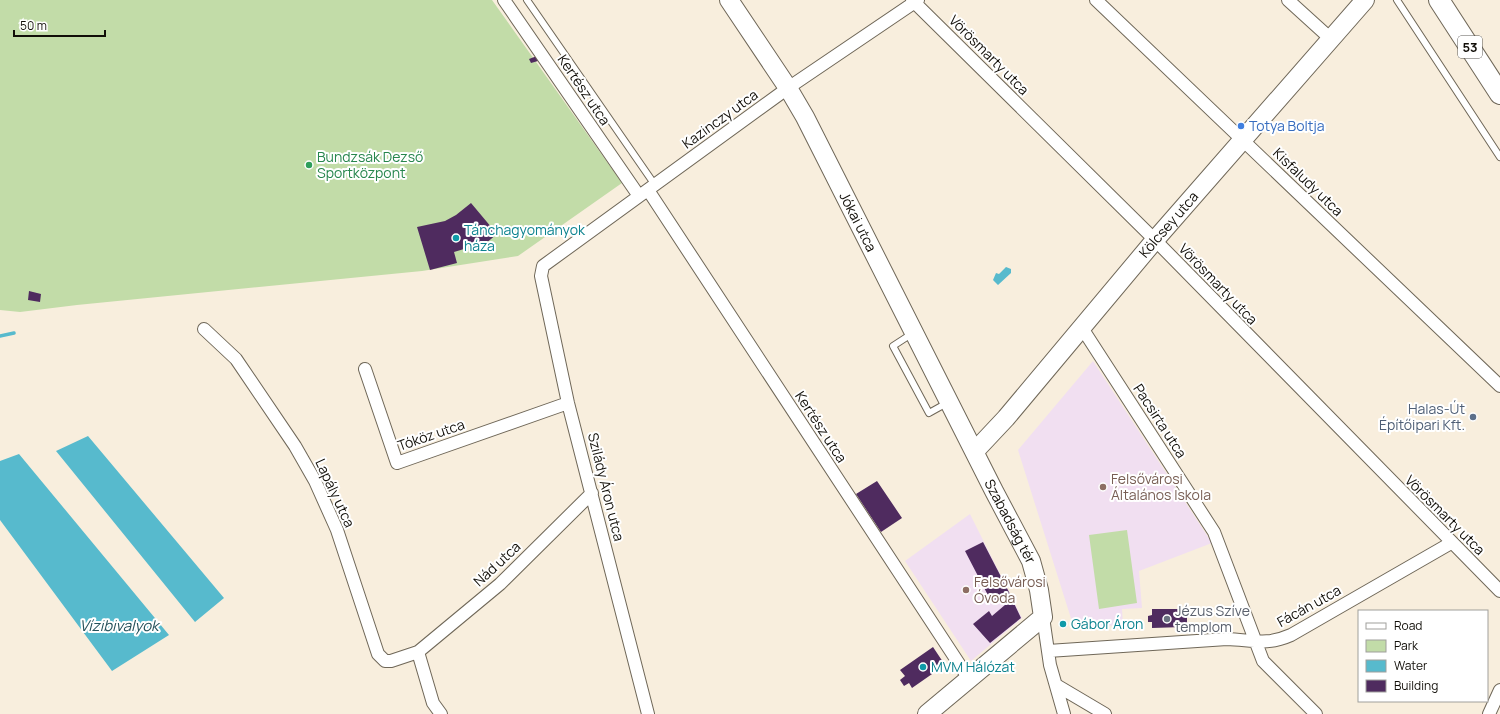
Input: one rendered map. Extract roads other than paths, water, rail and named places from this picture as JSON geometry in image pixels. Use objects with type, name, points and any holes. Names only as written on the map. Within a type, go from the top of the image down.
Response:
[{"type":"main road","name":"53","points":[[1439,0],[1500,94]]},
{"type":"street","name":"Kertész utca","points":[[504,0],[647,191],[969,679]]},
{"type":"street","name":"Jókai utca","points":[[728,0],[788,88],[975,451]]},
{"type":"street","name":"Kisfaludy utca","points":[[1096,0],[1500,386]]},
{"type":"street","points":[[1288,0],[1332,40]]},
{"type":"street","name":"Kölcsey utca","points":[[975,451],[1082,328],[1155,240],[1332,40],[1365,0]]},
{"type":"street","name":"Kazinczy utca","points":[[543,266],[788,88],[915,1]]},
{"type":"street","name":"Vörösmarty utca","points":[[915,1],[1155,240],[1451,543],[1500,591]]},
{"type":"street","name":"Szilády Áron utca","points":[[543,266],[541,276],[568,403],[648,714]]},
{"type":"street","name":"Pacsirta utca","points":[[1082,328],[1214,532],[1263,662],[1316,714]]},
{"type":"street","name":"Lapály utca","points":[[204,329],[236,359],[296,446],[316,481],[337,530],[378,654],[385,661],[392,661],[418,652]]},
{"type":"street","name":"Tóköz utca","points":[[365,369],[397,463],[568,403]]},
{"type":"street","name":"Szabadság tér","points":[[975,451],[1031,561],[1039,590],[1043,617]]},
{"type":"street","name":"Nád utca","points":[[418,652],[500,584],[592,493]]},
{"type":"street","name":"Fácán utca","points":[[1048,651],[1227,639],[1271,642],[1291,635],[1451,543]]},
{"type":"street","points":[[927,714],[1043,617]]},
{"type":"street","points":[[1043,617],[1048,651],[1064,714]]},
{"type":"street","points":[[418,652],[432,704],[441,714]]},
{"type":"street","points":[[1056,685],[1105,714]]},
{"type":"street","points":[[1489,714],[1500,690]]},
{"type":"lane","points":[[527,0],[647,191]]},
{"type":"lane","points":[[1398,0],[1500,157]]},
{"type":"lane","points":[[915,332],[893,346],[929,413],[950,401]]},
{"type":"water","points":[[1006,267],[1011,269],[1011,273],[998,285],[993,280],[996,273],[999,274]]},
{"type":"water","points":[[88,436],[224,598],[195,622],[56,451]]},
{"type":"water","name":"Vízibivalyok","points":[[19,454],[169,635],[112,671],[0,520],[0,461]]},
{"type":"waterway","points":[[0,336],[14,333]]},
{"type":"place","name":"Totya Boltja","points":[[1241,126]]},
{"type":"place","name":"Bundzsák Dezső Sportközpont","points":[[309,165]]},
{"type":"place","name":"Tánchagyományok háza","points":[[456,238]]},
{"type":"place","name":"Halas-Út Építőipari Kft.","points":[[1473,417]]},
{"type":"place","name":"Felsővárosi Általános Iskola","points":[[1103,487]]},
{"type":"place","name":"Felsővárosi Óvoda","points":[[966,590]]},
{"type":"place","name":"Jézus Szíve templom","points":[[1167,619]]},
{"type":"place","name":"Gábor Áron","points":[[1063,624]]},
{"type":"place","name":"MVM Hálózat","points":[[923,667]]}]
